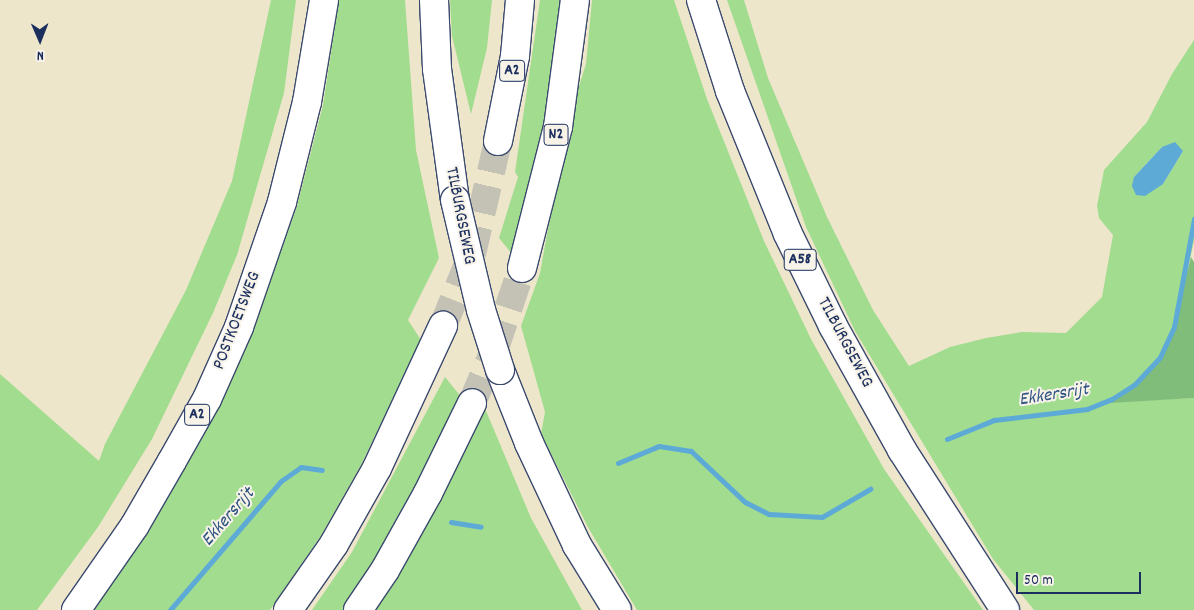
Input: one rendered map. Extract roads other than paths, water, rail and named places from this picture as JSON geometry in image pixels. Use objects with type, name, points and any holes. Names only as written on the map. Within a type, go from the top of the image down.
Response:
[{"type":"highway","name":"POSTKOETSWEG","points":[[76,610],[135,526],[207,399],[239,328],[282,202],[307,102],[324,0]]},
{"type":"highway","name":"TILBURGSEWEG","points":[[434,0],[437,69],[455,200],[481,310],[500,370],[529,443],[577,544],[618,610]]},
{"type":"highway","name":"A2","points":[[498,141],[516,56],[520,0]]},
{"type":"highway","name":"N2","points":[[522,268],[558,126],[575,0]]},
{"type":"highway","name":"TILBURGSEWEG","points":[[701,0],[730,91],[788,234],[812,284],[902,450],[1005,610]]},
{"type":"highway","points":[[288,610],[334,544],[377,468],[442,326]]},
{"type":"highway","points":[[358,610],[385,570],[423,502],[472,403]]},
{"type":"water","points":[[1175,142],[1183,151],[1163,184],[1145,196],[1136,195],[1132,186],[1134,177],[1162,147]]},
{"type":"waterway","name":"Ekkersrijt","points":[[947,439],[994,420],[1087,409],[1112,399],[1135,384],[1160,357],[1174,327],[1194,219]]},
{"type":"waterway","name":"Ekkersrijt","points":[[618,463],[659,446],[691,451],[745,502],[769,514],[822,517],[870,489]]},
{"type":"waterway","name":"Ekkersrijt","points":[[170,610],[281,481],[301,467],[322,470]]},
{"type":"waterway","name":"Ekkersrijt","points":[[451,522],[481,527]]},
{"type":"tunnel","points":[[443,326],[472,254],[498,141]]},
{"type":"tunnel","points":[[472,403],[495,348],[522,268]]}]
